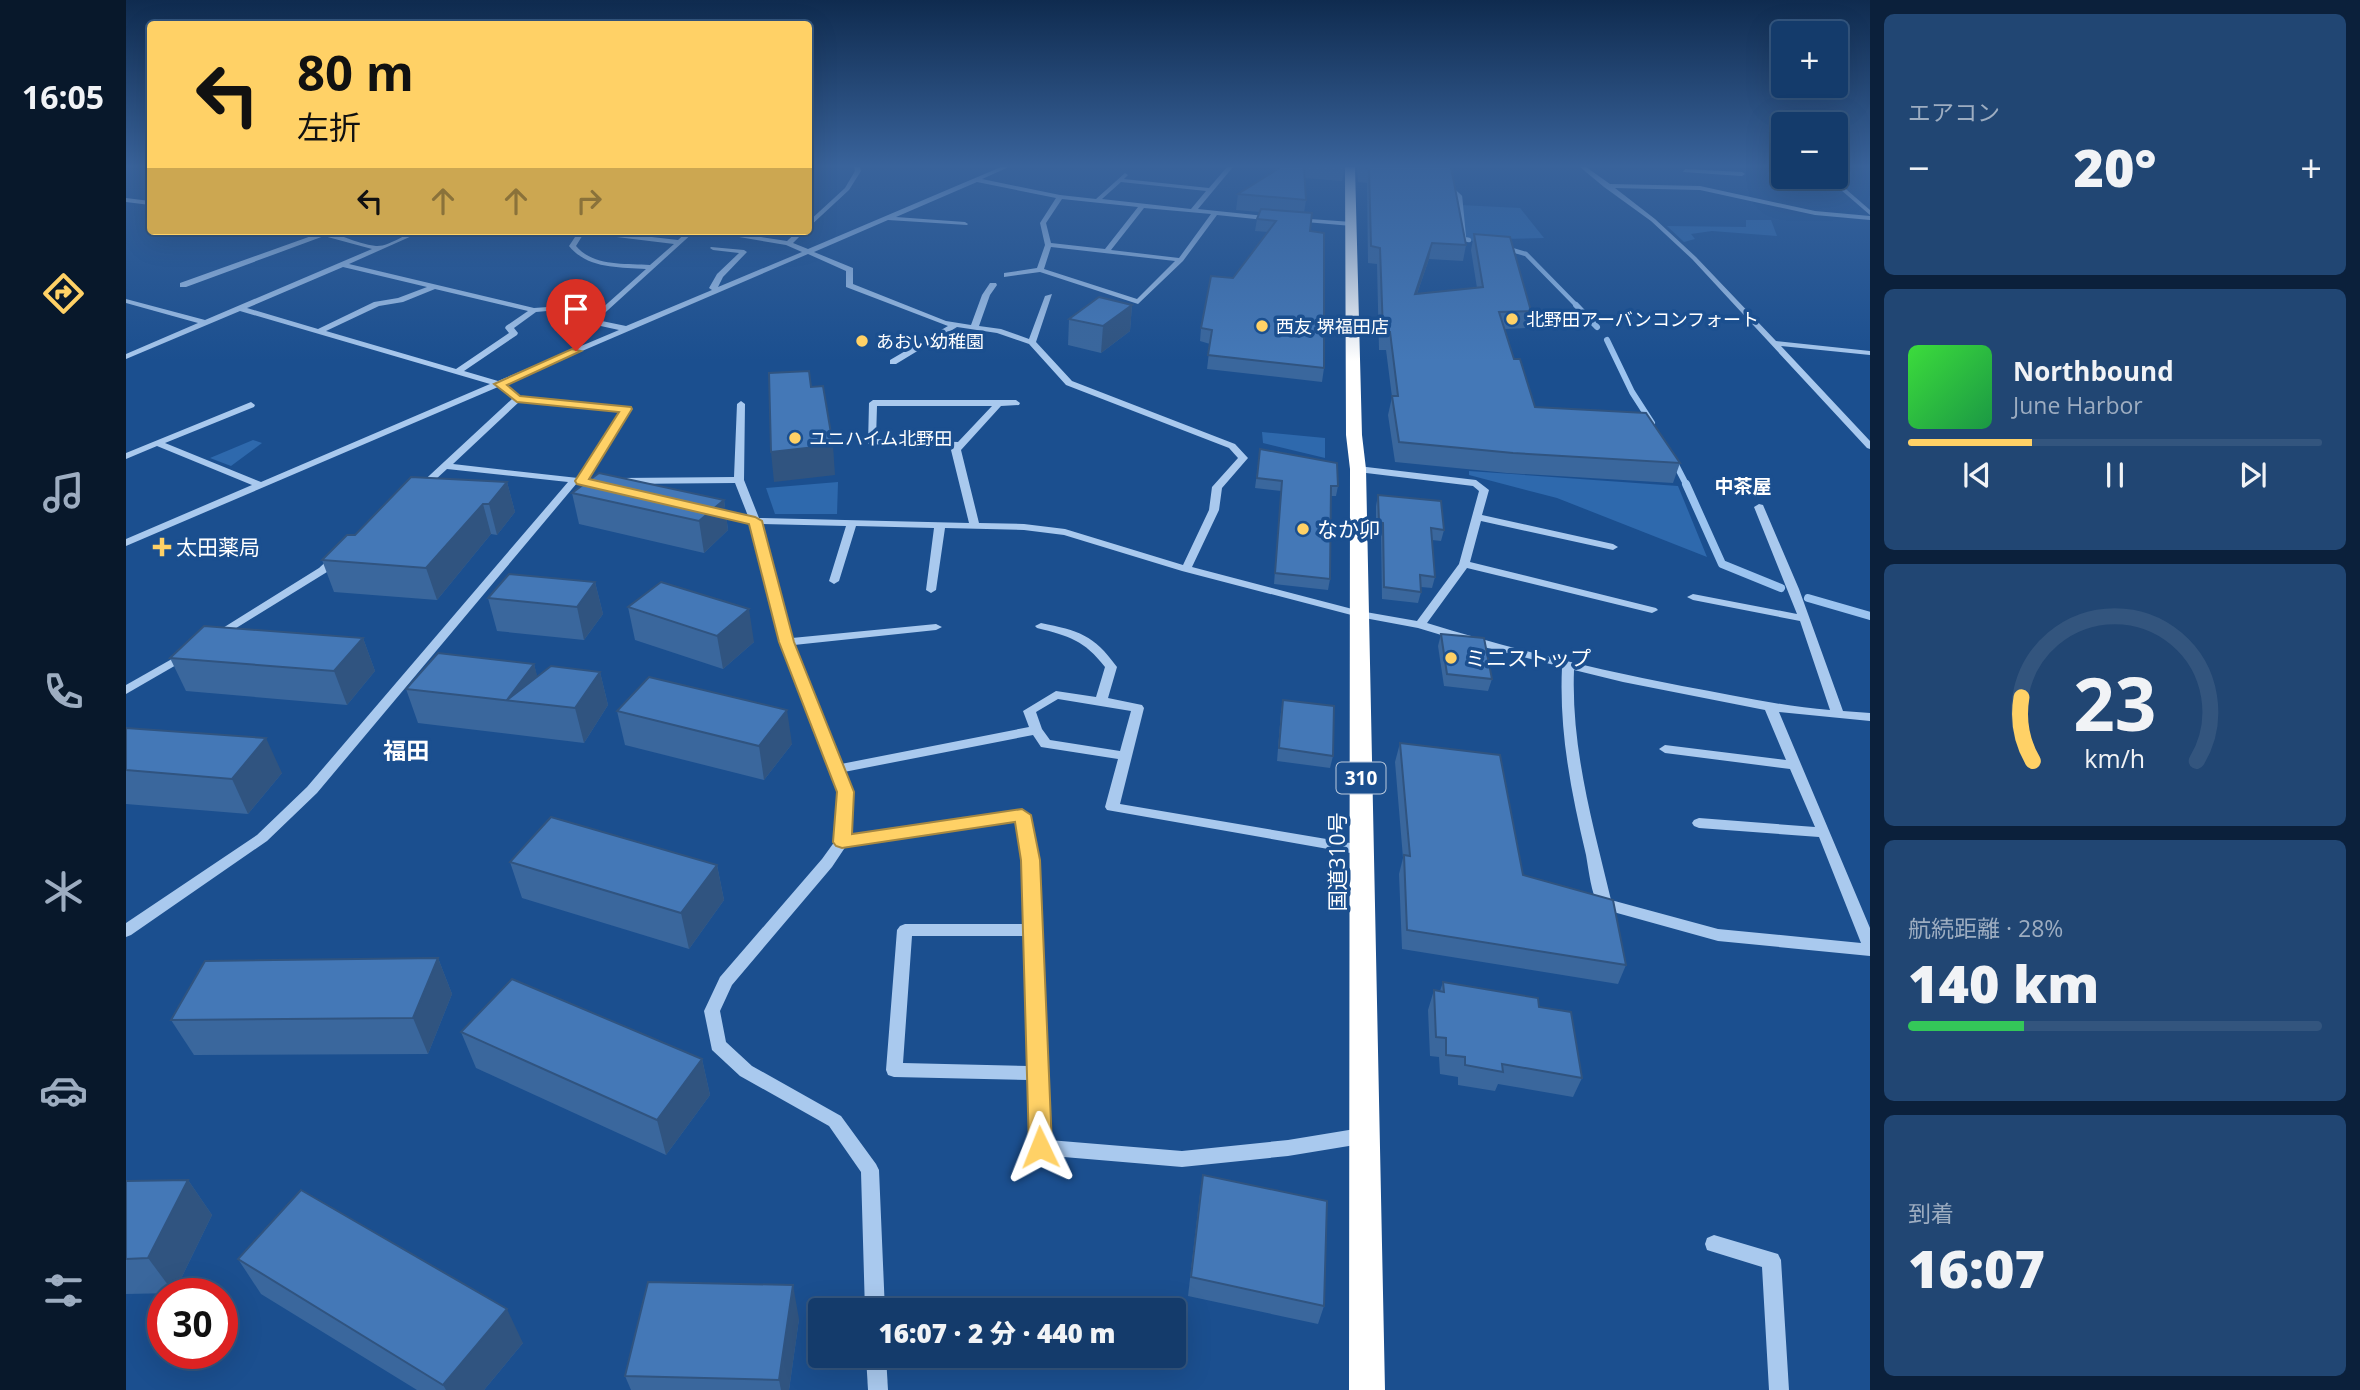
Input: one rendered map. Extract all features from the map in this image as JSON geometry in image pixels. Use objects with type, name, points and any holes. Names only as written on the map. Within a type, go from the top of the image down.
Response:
[{"type":"highway","name":"国道310号","points":[[1352,232],[1354,435],[1358,469],[1362,1136],[1367,1390]]},
{"type":"street","points":[[126,543],[856,232]]},
{"type":"street","points":[[1040,270],[1048,245],[1045,232]]},
{"type":"street","points":[[1106,252],[1122,232]]},
{"type":"street","points":[[1007,275],[1040,270],[1138,302],[1181,260],[1202,232]]},
{"type":"street","points":[[1666,232],[1870,446]]},
{"type":"street","points":[[183,285],[313,235]]},
{"type":"street","points":[[331,235],[376,248]]},
{"type":"street","points":[[126,358],[410,235]]},
{"type":"street","points":[[579,235],[572,246],[578,255],[595,262],[650,267]]},
{"type":"street","points":[[617,235],[677,242]]},
{"type":"street","points":[[593,320],[687,235]]},
{"type":"street","points":[[734,235],[788,243],[850,270],[849,285],[944,323],[998,331],[1032,342],[1069,383],[1232,446],[1243,458],[1217,487],[1214,510],[1186,569]]},
{"type":"street","points":[[788,243],[797,235]]},
{"type":"street","points":[[1048,245],[1181,260]]},
{"type":"street","points":[[713,248],[744,251],[713,288],[719,290]]},
{"type":"street","points":[[340,264],[627,329]]},
{"type":"street","points":[[974,328],[986,295],[993,285]]},
{"type":"street","points":[[320,331],[377,304],[400,300],[434,286]]},
{"type":"street","points":[[1032,342],[1049,296]]},
{"type":"street","points":[[126,301],[205,323]]},
{"type":"street","points":[[126,313],[141,307]]},
{"type":"street","points":[[126,931],[262,838],[313,790],[578,481],[627,409],[517,399],[499,384],[238,308]]},
{"type":"street","points":[[459,371],[514,333],[509,328],[534,310]]},
{"type":"street","points":[[893,362],[955,325]]},
{"type":"street","points":[[1774,344],[1870,353]]},
{"type":"street","points":[[406,500],[448,466],[517,399]]},
{"type":"street","points":[[961,444],[871,442],[873,403],[1016,403]]},
{"type":"street","points":[[975,526],[956,450],[999,403]]},
{"type":"street","points":[[741,404],[739,480],[755,521],[787,642],[845,792],[842,842],[726,981],[712,1010],[718,1045],[746,1071],[835,1121],[870,1170],[875,1298]]},
{"type":"street","points":[[126,456],[251,405]]},
{"type":"street","points":[[157,443],[262,486]]},
{"type":"street","points":[[448,466],[578,481],[635,494]]},
{"type":"street","points":[[1358,469],[1476,483],[1484,490],[1464,564],[1420,625]]},
{"type":"street","points":[[578,481],[739,480]]},
{"type":"street","points":[[1759,507],[1805,619],[1838,714]]},
{"type":"street","points":[[702,509],[755,521],[1024,527],[1065,532],[1186,569],[1359,614],[1420,625],[1568,665],[1770,706],[1870,717]]},
{"type":"street","points":[[1476,517],[1613,547]]},
{"type":"street","points":[[834,581],[852,523]]},
{"type":"street","points":[[932,590],[940,525]]},
{"type":"street","points":[[205,643],[323,570],[344,552]]},
{"type":"street","points":[[1464,564],[1652,610]]},
{"type":"street","points":[[1693,597],[1805,619]]},
{"type":"street","points":[[1041,626],[1075,634],[1095,645],[1111,667],[1101,701]]},
{"type":"street","points":[[787,642],[936,627]]},
{"type":"street","points":[[126,690],[193,650]]},
{"type":"street","points":[[1568,665],[1565,701],[1574,763],[1604,904],[1718,934],[1870,948],[1770,706]]},
{"type":"street","points":[[1125,755],[1046,744],[1036,730],[1029,711],[1056,695],[1138,708],[1112,807],[1362,850]]},
{"type":"street","points":[[835,769],[1036,730]]},
{"type":"street","points":[[1665,749],[1795,765]]},
{"type":"street","points":[[842,842],[1022,815],[1030,860],[1040,1147],[1182,1159],[1288,1149],[1362,1136]]},
{"type":"street","points":[[1699,823],[1824,833]]},
{"type":"street","points":[[1033,930],[905,930],[894,1070],[1037,1073]]},
{"type":"street","points":[[1714,1244],[1771,1260],[1779,1390]]},
{"type":"street","points":[[876,1368],[877,1390]]},
{"type":"shaded area","points":[[1463,232],[1539,232],[1544,238],[1498,239],[1488,245],[1464,239]]},
{"type":"shaded area","points":[[1673,232],[1706,232],[1691,234],[1695,239],[1684,242]]},
{"type":"shaded area","points":[[1723,232],[1775,232],[1777,236]]},
{"type":"shaded area","points":[[1262,432],[1325,438],[1325,458],[1263,443]]},
{"type":"shaded area","points":[[253,440],[262,443],[231,466],[210,458]]},
{"type":"shaded area","points":[[1469,471],[1678,486],[1707,557],[1557,498],[1469,475]]},
{"type":"shaded area","points":[[838,482],[837,514],[775,514],[766,488]]},
{"type":"building","points":[[1268,232],[1324,233],[1324,368],[1208,355],[1212,330],[1201,328],[1211,276],[1233,278]]},
{"type":"building","points":[[1371,232],[1463,232],[1466,245],[1432,243],[1415,294],[1483,287],[1474,234],[1510,237],[1531,311],[1499,312],[1514,359],[1520,359],[1535,407],[1646,413],[1680,463],[1513,453],[1399,442],[1392,396],[1398,396],[1390,332],[1383,332],[1380,248],[1371,246]]},
{"type":"building","points":[[1099,297],[1132,305],[1103,326],[1069,319]]},
{"type":"building","points":[[809,371],[811,387],[823,386],[833,445],[771,452],[769,373]]},
{"type":"building","points":[[1260,449],[1337,463],[1338,486],[1331,486],[1330,579],[1275,573],[1282,481],[1257,478]]},
{"type":"building","points":[[599,473],[724,500],[699,521],[572,493]]},
{"type":"building","points":[[411,477],[507,482],[489,504],[483,504],[426,568],[322,560],[347,535],[355,535]]},
{"type":"building","points":[[1378,495],[1441,501],[1444,530],[1431,528],[1435,577],[1420,575],[1421,592],[1384,587],[1383,523],[1379,522]]},
{"type":"building","points":[[509,574],[595,582],[577,607],[488,598]]},
{"type":"building","points":[[661,582],[749,609],[717,636],[628,607]]},
{"type":"building","points":[[204,626],[363,638],[334,671],[170,658]]},
{"type":"building","points":[[1441,634],[1484,638],[1492,679],[1447,674]]},
{"type":"building","points":[[438,653],[534,664],[507,700],[551,666],[600,672],[575,708],[406,689]]},
{"type":"building","points":[[649,677],[787,710],[759,746],[617,711]]},
{"type":"building","points":[[1283,700],[1334,706],[1333,756],[1279,748]]},
{"type":"building","points":[[126,728],[266,738],[232,779],[126,770]]},
{"type":"building","points":[[1400,743],[1500,755],[1523,875],[1613,900],[1626,965],[1407,930],[1404,855],[1410,856]]},
{"type":"building","points":[[551,817],[717,865],[681,913],[510,862]]},
{"type":"building","points":[[438,958],[413,1018],[171,1020],[205,961]]},
{"type":"building","points":[[512,979],[702,1059],[657,1120],[461,1032]]},
{"type":"building","points":[[1443,982],[1538,998],[1539,1007],[1571,1012],[1582,1078],[1502,1064],[1503,1072],[1465,1065],[1465,1057],[1446,1055],[1446,1038],[1436,1037],[1434,990],[1444,992]]},
{"type":"building","points":[[1203,1175],[1327,1201],[1324,1306],[1191,1277]]},
{"type":"building","points":[[188,1180],[148,1258],[126,1259],[126,1181]]},
{"type":"building","points":[[301,1190],[507,1309],[443,1385],[238,1259]]},
{"type":"building","points":[[648,1282],[793,1285],[779,1380],[625,1376]]},
{"type":"waterway","points":[[1463,232],[1464,239],[1469,240]]},
{"type":"waterway","points":[[1505,248],[1526,254],[1578,307]]},
{"type":"waterway","points":[[1576,305],[1597,327]]},
{"type":"waterway","points":[[1607,340],[1632,392],[1652,423]]},
{"type":"waterway","points":[[1673,459],[1686,485]]},
{"type":"waterway","points":[[1686,485],[1722,564],[1781,588]]},
{"type":"waterway","points":[[1808,598],[1870,616]]},
{"type":"place","name":"北野田アーバンコンフォート","points":[[1512,319]]},
{"type":"place","name":"西友 堺福田店","points":[[1262,326]]},
{"type":"place","name":"あおい幼稚園","points":[[862,341]]},
{"type":"place","name":"ユニハイム北野田","points":[[795,438]]},
{"type":"place","name":"なか卯","points":[[1303,529]]},
{"type":"place","name":"太田薬局","points":[[162,547]]},
{"type":"place","name":"ミニストップ","points":[[1451,658]]},
{"type":"district","name":"中茶屋","points":[[1743,486]]},
{"type":"district","name":"福田","points":[[406,750]]},
{"type":"route","points":[[576,351],[499,384],[517,399],[627,409],[581,481],[755,521],[787,642],[845,792],[845,828],[842,842],[1022,815],[1030,860],[1040,1147]]}]
